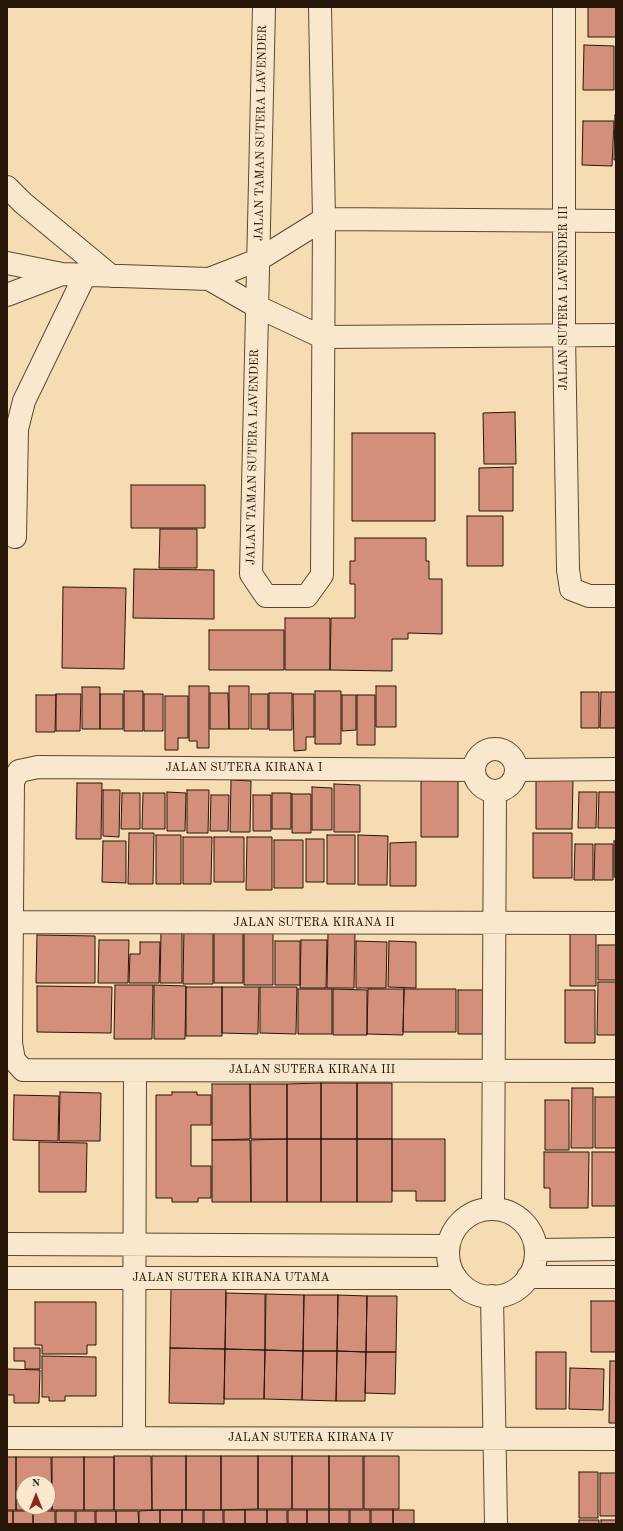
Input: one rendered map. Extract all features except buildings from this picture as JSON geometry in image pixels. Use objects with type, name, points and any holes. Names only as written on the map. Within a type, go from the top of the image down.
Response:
[{"type":"street","name":"JALAN TAMAN SUTERA LAVENDER","points":[[264,7],[250,574],[266,596],[307,596],[322,575],[322,337]]},
{"type":"street","points":[[320,7],[324,220],[322,337]]},
{"type":"street","name":"JALAN SUTERA LAVENDER III","points":[[564,7],[564,335],[568,570],[571,589],[589,596],[616,596]]},
{"type":"street","points":[[7,187],[23,203],[111,276]]},
{"type":"street","points":[[7,263],[62,274],[209,279],[258,260],[324,220],[616,220]]},
{"type":"street","points":[[7,295],[62,274]]},
{"type":"street","points":[[15,537],[17,430],[24,401],[85,275]]},
{"type":"street","points":[[209,279],[256,306],[322,337],[616,335]]},
{"type":"street","points":[[491,749],[500,749],[509,753],[515,760],[517,770],[514,781],[506,789],[495,792],[487,790],[480,785],[475,778],[474,770],[476,760],[482,753],[491,749]]},
{"type":"street","name":"JALAN SUTERA KIRANA I","points":[[13,922],[13,781],[16,773],[24,768],[474,770]]},
{"type":"street","points":[[517,770],[616,769]]},
{"type":"street","points":[[493,1209],[495,792]]},
{"type":"street","name":"JALAN SUTERA KIRANA II","points":[[13,922],[494,924],[616,923]]},
{"type":"street","name":"JALAN SUTERA KIRANA III","points":[[13,922],[11,1043],[14,1060],[23,1070],[616,1070]]},
{"type":"street","points":[[134,1437],[135,1071]]},
{"type":"street","points":[[493,1209],[509,1212],[523,1221],[532,1234],[536,1250],[535,1264],[528,1277],[519,1287],[506,1294],[492,1296],[472,1292],[456,1278],[449,1263],[448,1246],[452,1234],[459,1224],[474,1213],[493,1209]]},
{"type":"street","points":[[7,1244],[448,1246]]},
{"type":"street","points":[[536,1250],[616,1249]]},
{"type":"street","points":[[528,1277],[616,1277]]},
{"type":"street","name":"JALAN SUTERA KIRANA UTAMA","points":[[7,1278],[456,1278]]},
{"type":"street","points":[[492,1296],[496,1524]]},
{"type":"street","name":"JALAN SUTERA KIRANA IV","points":[[7,1438],[134,1437],[616,1439]]}]
